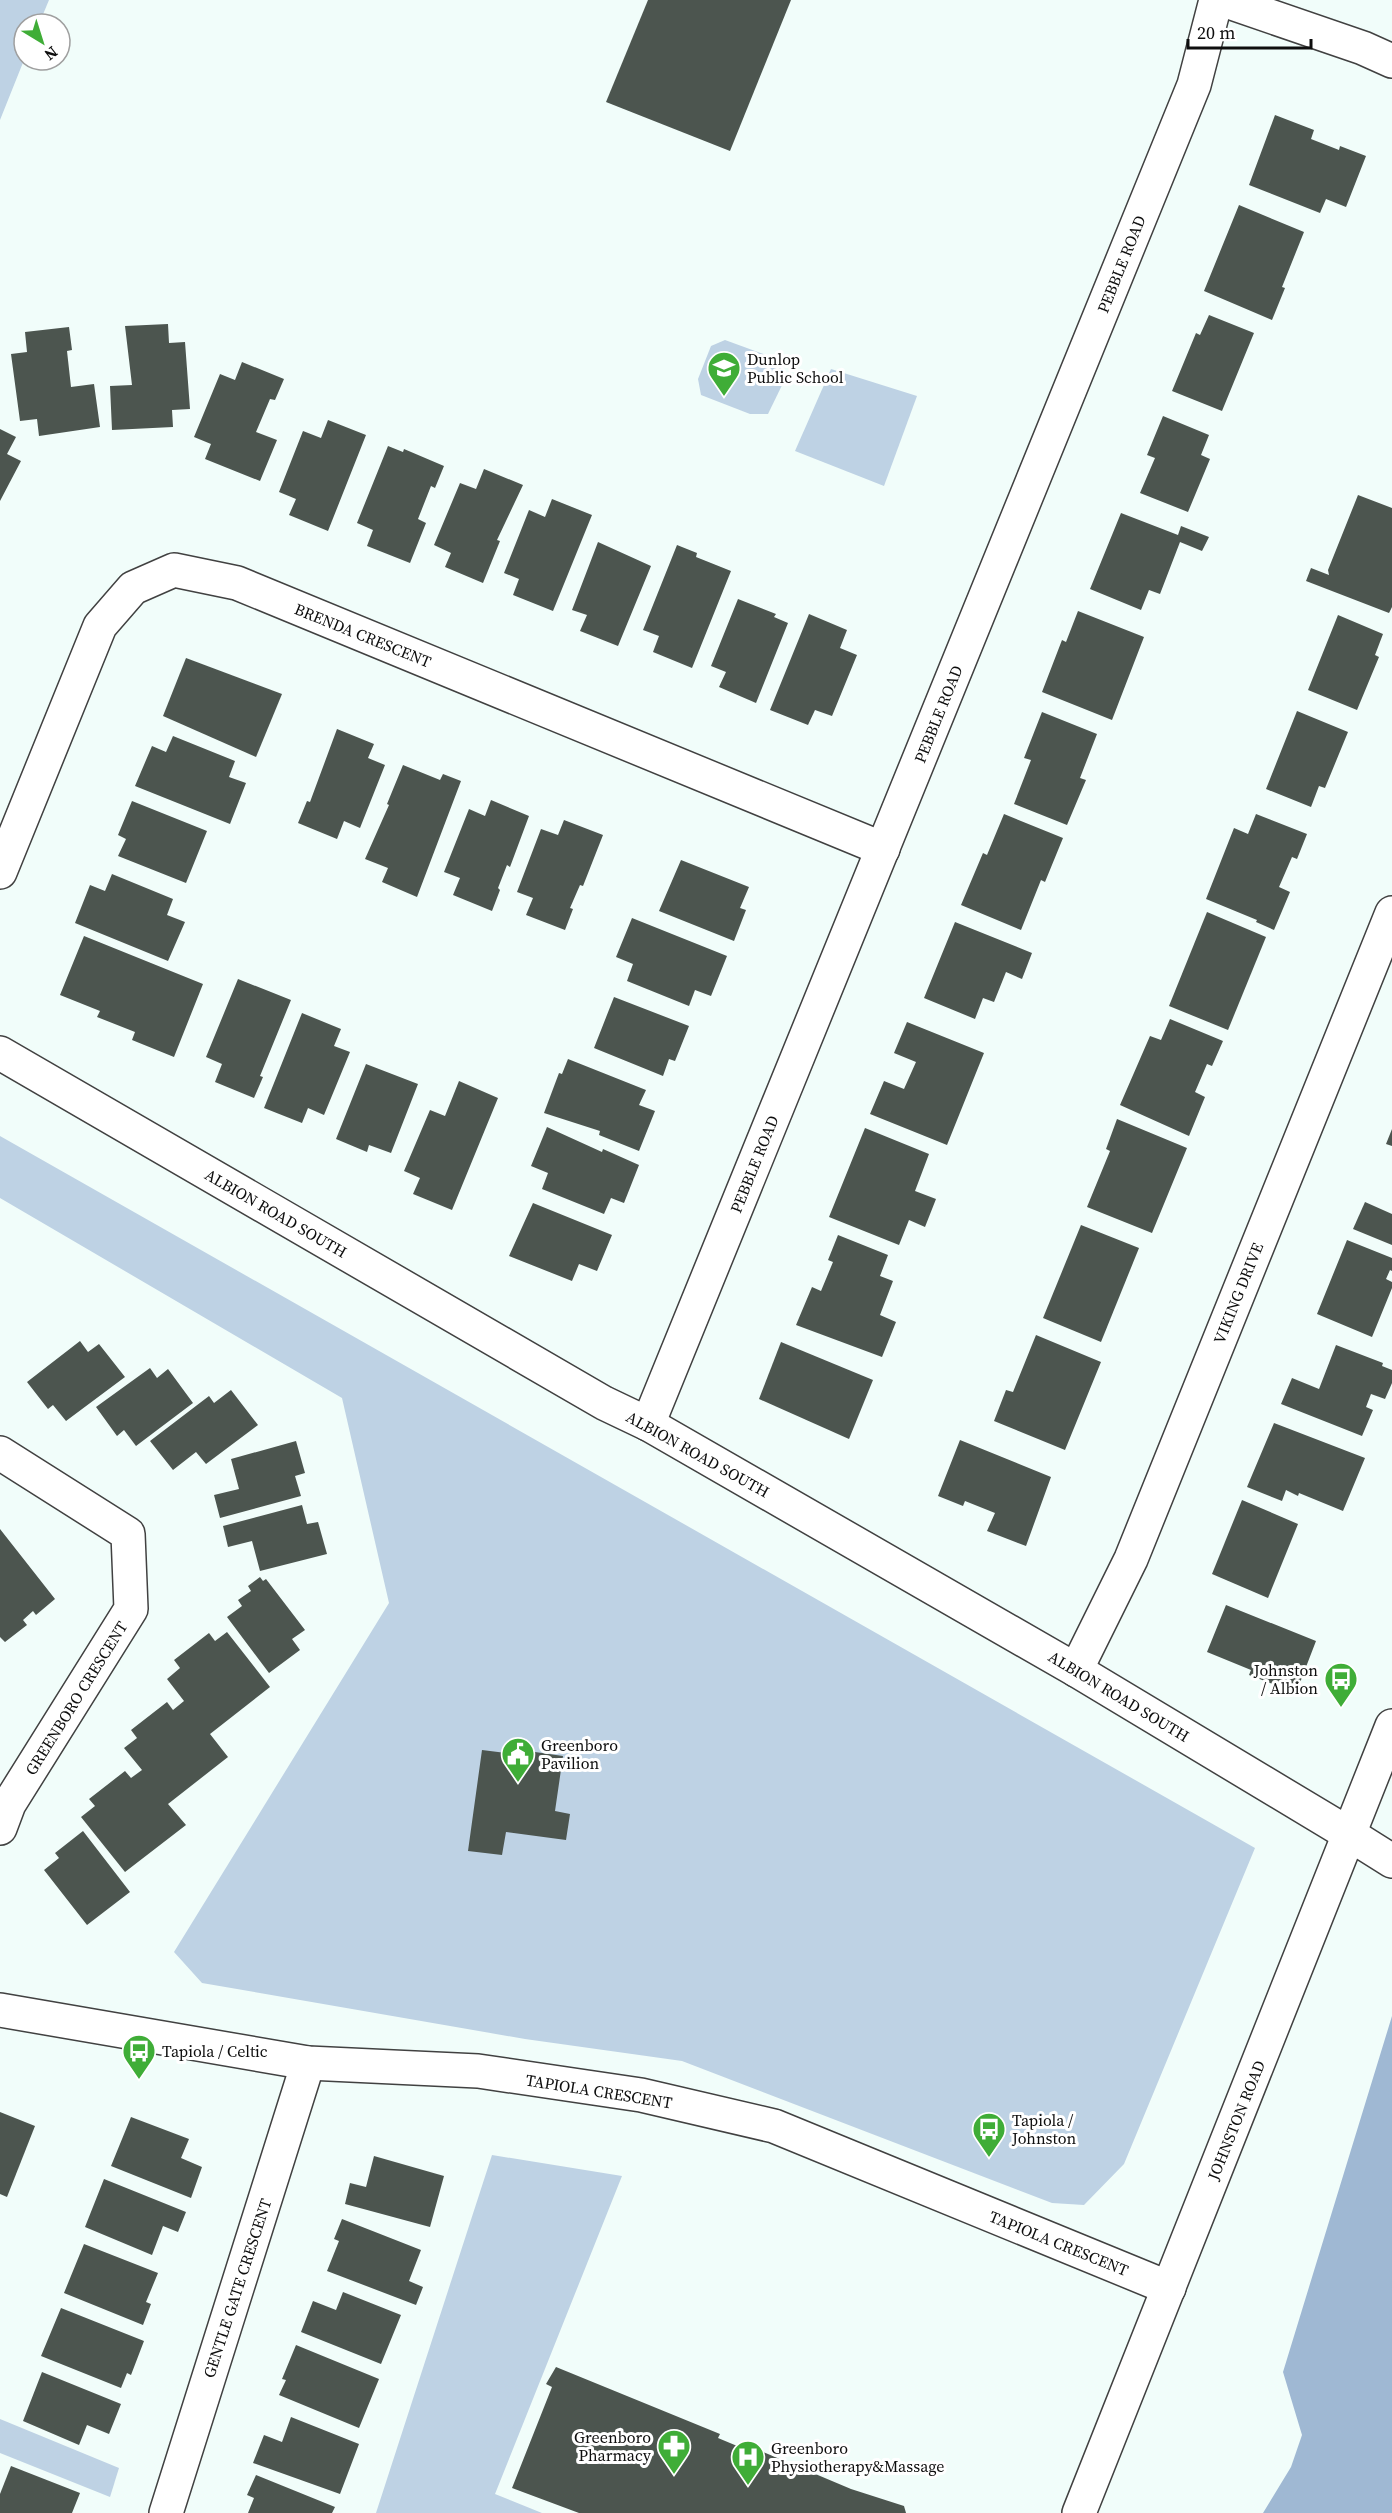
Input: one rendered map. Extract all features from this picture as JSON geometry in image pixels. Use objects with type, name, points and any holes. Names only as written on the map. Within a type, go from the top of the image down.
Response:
[{"type":"street","name":"PEBBLE ROAD","points":[[648,1424],[1194,85],[1216,0]]},
{"type":"street","points":[[1223,0],[1363,48],[1392,61]]},
{"type":"street","name":"BRENDA CRESCENT","points":[[0,872],[100,626],[133,588],[174,570],[237,583],[883,849]]},
{"type":"street","name":"VIKING DRIVE","points":[[1076,1670],[1131,1559],[1392,913]]},
{"type":"street","name":"ALBION ROAD SOUTH","points":[[0,1053],[604,1404],[648,1424],[1076,1670],[1392,1861]]},
{"type":"street","name":"GREENBORO CRESCENT","points":[[0,1454],[128,1534],[131,1610],[9,1804],[0,1828]]},
{"type":"street","name":"JOHNSTON ROAD","points":[[1079,2513],[1392,1726]]},
{"type":"street","name":"TAPIOLA CRESCENT","points":[[0,2010],[308,2063],[478,2071],[641,2095],[774,2126],[1170,2288]]},
{"type":"street","name":"GENTLE GATE CRESCENT","points":[[166,2513],[308,2063]]},
{"type":"shaded area","points":[[0,0],[49,0],[44,12],[12,12],[12,72],[19,72],[0,120]]},
{"type":"shaded area","points":[[725,340],[777,359],[786,377],[768,414],[750,414],[701,395],[698,379],[711,346]]},
{"type":"shaded area","points":[[831,369],[917,396],[884,486],[795,451]]},
{"type":"shaded area","points":[[0,1136],[1255,1848],[1124,2164],[1084,2205],[1052,2203],[682,2061],[525,2039],[202,1983],[174,1952],[389,1603],[342,1398],[0,1198]]},
{"type":"shaded area","points":[[1392,2016],[1392,2513],[1263,2513],[1291,2467],[1302,2435],[1283,2372]]},
{"type":"shaded area","points":[[492,2155],[622,2176],[495,2494],[542,2513],[376,2513]]},
{"type":"shaded area","points":[[0,2419],[119,2468],[110,2497],[0,2453]]},
{"type":"building","points":[[648,0],[791,0],[730,151],[606,102]]},
{"type":"building","points":[[1275,115],[1314,130],[1311,139],[1339,150],[1340,146],[1366,156],[1346,207],[1326,199],[1320,213],[1249,185]]},
{"type":"building","points":[[1239,205],[1304,232],[1282,287],[1285,288],[1272,320],[1204,291]]},
{"type":"building","points":[[1209,315],[1254,333],[1222,411],[1172,391],[1196,333],[1200,335]]},
{"type":"building","points":[[168,324],[169,343],[185,342],[190,409],[172,410],[173,427],[112,430],[110,386],[132,385],[125,326]]},
{"type":"building","points":[[69,327],[72,350],[67,351],[71,387],[94,384],[100,427],[39,436],[37,419],[20,421],[11,354],[27,352],[25,332]]},
{"type":"building","points":[[242,362],[284,379],[275,400],[270,399],[256,432],[277,440],[260,481],[205,459],[211,444],[194,437],[220,374],[235,380]]},
{"type":"building","points":[[1163,416],[1209,435],[1201,455],[1210,459],[1188,512],[1140,493],[1155,458],[1147,455]]},
{"type":"building","points":[[328,420],[366,435],[328,531],[289,515],[296,499],[279,492],[303,431],[321,438]]},
{"type":"building","points":[[0,429],[16,437],[7,454],[21,461],[0,501]]},
{"type":"building","points":[[388,446],[403,452],[404,449],[444,466],[435,488],[431,486],[418,519],[426,523],[410,563],[367,546],[373,530],[357,523]]},
{"type":"building","points":[[484,469],[523,485],[497,540],[500,541],[483,583],[445,567],[451,553],[434,545],[460,483],[476,489]]},
{"type":"building","points":[[1358,495],[1392,508],[1392,607],[1389,613],[1306,581],[1311,568],[1329,575],[1328,570]]},
{"type":"building","points":[[552,499],[592,515],[553,611],[513,595],[519,579],[504,573],[529,510],[545,517]]},
{"type":"building","points":[[1121,513],[1178,535],[1181,526],[1209,537],[1202,551],[1180,542],[1160,594],[1149,590],[1141,610],[1090,589]]},
{"type":"building","points":[[598,542],[651,566],[618,646],[580,631],[587,615],[572,610]]},
{"type":"building","points":[[677,545],[697,553],[696,557],[731,571],[692,668],[653,652],[659,636],[643,630]]},
{"type":"building","points":[[738,599],[776,614],[774,617],[788,623],[756,703],[719,687],[726,672],[711,666]]},
{"type":"building","points":[[1078,611],[1144,637],[1112,720],[1042,692],[1062,640],[1066,642]]},
{"type":"building","points":[[809,614],[847,630],[840,648],[857,655],[832,716],[815,710],[808,725],[770,710]]},
{"type":"building","points":[[1338,615],[1383,634],[1375,655],[1379,657],[1357,710],[1308,690]]},
{"type":"building","points":[[186,658],[282,694],[256,757],[163,716]]},
{"type":"building","points":[[1297,711],[1348,732],[1325,788],[1319,786],[1311,807],[1266,789]]},
{"type":"building","points":[[1042,712],[1097,734],[1080,778],[1086,780],[1067,825],[1014,804],[1031,760],[1024,758]]},
{"type":"building","points":[[337,729],[374,744],[368,758],[385,765],[360,828],[344,821],[337,839],[298,823],[307,801],[310,802]]},
{"type":"building","points":[[173,736],[235,761],[229,777],[246,783],[230,824],[135,786],[152,746],[166,752]]},
{"type":"building","points":[[403,765],[440,780],[443,774],[461,781],[417,897],[382,882],[388,868],[365,859],[389,805],[387,804]]},
{"type":"building","points":[[491,800],[529,816],[510,867],[507,865],[498,888],[500,890],[492,911],[453,895],[460,878],[444,872],[469,809],[485,816]]},
{"type":"building","points":[[132,801],[207,831],[186,883],[118,856],[126,839],[118,835]]},
{"type":"building","points":[[1004,814],[1063,838],[1045,882],[1041,880],[1021,930],[961,905],[983,853],[987,855]]},
{"type":"building","points":[[1256,814],[1307,834],[1297,859],[1292,857],[1279,887],[1290,892],[1274,930],[1256,922],[1257,920],[1206,899],[1234,828],[1248,834]]},
{"type":"building","points":[[564,820],[603,835],[583,886],[580,885],[570,908],[573,909],[565,930],[526,915],[533,898],[517,892],[541,829],[558,835]]},
{"type":"building","points":[[681,860],[749,887],[740,908],[746,910],[734,941],[659,911]]},
{"type":"building","points":[[112,874],[173,899],[167,915],[185,922],[168,961],[75,923],[90,885],[105,891]]},
{"type":"building","points":[[1207,912],[1266,937],[1228,1030],[1169,1006]]},
{"type":"building","points":[[632,918],[727,956],[711,996],[695,990],[689,1006],[627,981],[633,964],[616,957]]},
{"type":"building","points":[[955,922],[1032,953],[1022,979],[1006,972],[994,1002],[983,998],[975,1019],[924,998]]},
{"type":"building","points":[[84,936],[203,984],[174,1057],[132,1040],[135,1032],[97,1017],[100,1011],[60,995]]},
{"type":"building","points":[[238,979],[291,1000],[260,1076],[263,1077],[254,1098],[215,1082],[222,1064],[206,1057]]},
{"type":"building","points":[[614,997],[689,1026],[675,1061],[669,1059],[663,1076],[594,1048]]},
{"type":"building","points":[[302,1013],[341,1029],[334,1046],[350,1052],[324,1115],[308,1108],[302,1123],[264,1108]]},
{"type":"building","points":[[1170,1019],[1223,1041],[1212,1066],[1207,1064],[1195,1092],[1205,1097],[1189,1136],[1120,1105],[1150,1036],[1161,1040]]},
{"type":"building","points":[[907,1022],[984,1053],[947,1145],[870,1114],[884,1081],[904,1089],[916,1062],[894,1053]]},
{"type":"building","points":[[568,1059],[646,1090],[639,1105],[655,1111],[639,1151],[599,1135],[600,1131],[544,1113],[559,1073],[562,1074]]},
{"type":"building","points":[[366,1064],[418,1084],[391,1153],[369,1145],[367,1152],[336,1139]]},
{"type":"building","points":[[459,1081],[498,1098],[452,1210],[413,1194],[420,1178],[404,1171],[430,1110],[445,1116]]},
{"type":"building","points":[[1117,1119],[1187,1148],[1152,1233],[1087,1207],[1110,1151],[1106,1149]]},
{"type":"building","points":[[547,1127],[602,1152],[603,1149],[639,1165],[624,1203],[611,1198],[604,1214],[542,1189],[548,1173],[531,1166]]},
{"type":"building","points":[[865,1128],[929,1154],[915,1191],[936,1199],[925,1227],[909,1220],[899,1245],[829,1217]]},
{"type":"building","points":[[1392,1129],[1392,1146],[1386,1144]]},
{"type":"building","points":[[1365,1202],[1392,1214],[1392,1245],[1353,1229]]},
{"type":"building","points":[[533,1203],[612,1235],[597,1271],[579,1264],[572,1281],[509,1256]]},
{"type":"building","points":[[1081,1225],[1139,1248],[1101,1342],[1043,1318]]},
{"type":"building","points":[[838,1235],[888,1255],[880,1276],[893,1281],[880,1315],[896,1322],[882,1357],[796,1325],[812,1287],[821,1291],[833,1262],[828,1260]]},
{"type":"building","points":[[1347,1240],[1392,1258],[1392,1271],[1390,1270],[1386,1279],[1392,1282],[1392,1288],[1372,1337],[1317,1314]]},
{"type":"building","points":[[1036,1335],[1101,1362],[1065,1450],[994,1421],[1006,1390],[1013,1392]]},
{"type":"building","points":[[80,1341],[88,1352],[99,1344],[125,1377],[66,1421],[53,1405],[48,1409],[27,1382]]},
{"type":"building","points":[[781,1342],[873,1380],[849,1439],[759,1399]]},
{"type":"building","points":[[1336,1345],[1383,1363],[1382,1366],[1392,1370],[1392,1383],[1385,1399],[1371,1394],[1366,1407],[1373,1410],[1362,1436],[1281,1404],[1292,1378],[1319,1389]]},
{"type":"building","points":[[150,1368],[157,1378],[168,1369],[193,1403],[136,1446],[124,1430],[117,1436],[96,1407]]},
{"type":"building","points":[[231,1390],[258,1425],[206,1464],[196,1452],[173,1470],[150,1441],[209,1396],[214,1403]]},
{"type":"building","points":[[1274,1423],[1365,1458],[1343,1511],[1299,1493],[1298,1496],[1286,1490],[1282,1501],[1247,1487]]},
{"type":"building","points":[[960,1440],[1051,1477],[1026,1546],[987,1531],[995,1513],[965,1501],[963,1506],[938,1496]]},
{"type":"building","points":[[296,1441],[305,1473],[295,1476],[301,1496],[220,1518],[214,1495],[239,1489],[231,1459]]},
{"type":"building","points":[[1242,1500],[1298,1524],[1268,1598],[1212,1574]]},
{"type":"building","points":[[302,1505],[307,1524],[318,1522],[327,1554],[260,1571],[252,1541],[228,1547],[223,1526]]},
{"type":"building","points":[[0,1529],[55,1599],[36,1615],[33,1611],[23,1620],[27,1625],[5,1642],[0,1637]]},
{"type":"building","points":[[260,1577],[263,1581],[266,1579],[305,1630],[292,1639],[300,1650],[269,1673],[227,1617],[242,1606],[238,1600],[251,1591],[248,1586]]},
{"type":"building","points":[[1226,1605],[1316,1641],[1296,1693],[1249,1675],[1251,1670],[1207,1652]]},
{"type":"building","points":[[227,1632],[270,1687],[210,1734],[228,1757],[168,1804],[186,1825],[125,1872],[81,1817],[95,1806],[89,1799],[125,1771],[131,1778],[142,1770],[124,1748],[137,1738],[131,1730],[167,1702],[173,1710],[184,1701],[167,1679],[180,1668],[174,1660],[209,1633],[215,1641]]},
{"type":"building","name":"Greenboro Pavilion","points":[[514,1749],[563,1756],[555,1811],[570,1814],[566,1840],[506,1832],[502,1855],[468,1851],[482,1750],[513,1754]]},
{"type":"building","points":[[83,1831],[130,1892],[87,1925],[44,1870],[59,1858],[55,1853]]},
{"type":"building","points":[[0,2112],[35,2126],[7,2197],[0,2194]]},
{"type":"building","points":[[131,2117],[189,2139],[181,2158],[202,2167],[191,2198],[111,2166]]},
{"type":"building","points":[[374,2156],[444,2176],[430,2227],[345,2204],[350,2183],[366,2187]]},
{"type":"building","points":[[104,2179],[186,2212],[178,2232],[163,2226],[152,2255],[85,2227]]},
{"type":"building","points":[[342,2219],[421,2250],[409,2281],[423,2287],[416,2305],[327,2271],[339,2241],[334,2239]]},
{"type":"building","points":[[84,2244],[158,2273],[146,2302],[151,2304],[143,2325],[64,2293]]},
{"type":"building","points":[[343,2292],[401,2315],[381,2364],[301,2332],[313,2301],[336,2310]]},
{"type":"building","points":[[61,2308],[144,2341],[131,2375],[127,2373],[121,2388],[41,2356]]},
{"type":"building","points":[[296,2345],[379,2379],[359,2428],[279,2395],[286,2380],[282,2379]]},
{"type":"building","points":[[556,2367],[720,2434],[718,2438],[742,2448],[744,2444],[851,2489],[904,2506],[906,2513],[579,2513],[512,2488],[552,2387],[546,2384]]},
{"type":"building","points":[[42,2372],[121,2404],[109,2434],[87,2425],[79,2445],[23,2421]]},
{"type":"building","points":[[291,2417],[359,2444],[340,2494],[253,2463],[264,2435],[282,2442]]},
{"type":"building","points":[[11,2466],[80,2493],[72,2513],[0,2513],[0,2494]]},
{"type":"building","points":[[256,2475],[335,2507],[332,2513],[248,2513],[254,2498],[247,2495]]},
{"type":"place","name":"Dunlop Public School","points":[[724,397]]},
{"type":"place","name":"Johnston / Albion","points":[[1341,1708]]},
{"type":"place","name":"Greenboro Pavilion","points":[[518,1783]]},
{"type":"place","name":"Tapiola / Celtic","points":[[139,2080]]},
{"type":"place","name":"Tapiola / Johnston","points":[[989,2158]]},
{"type":"place","name":"Greenboro Pharmacy","points":[[674,2475]]},
{"type":"place","name":"Greenboro Physiotherapy&Massage","points":[[748,2486]]}]
